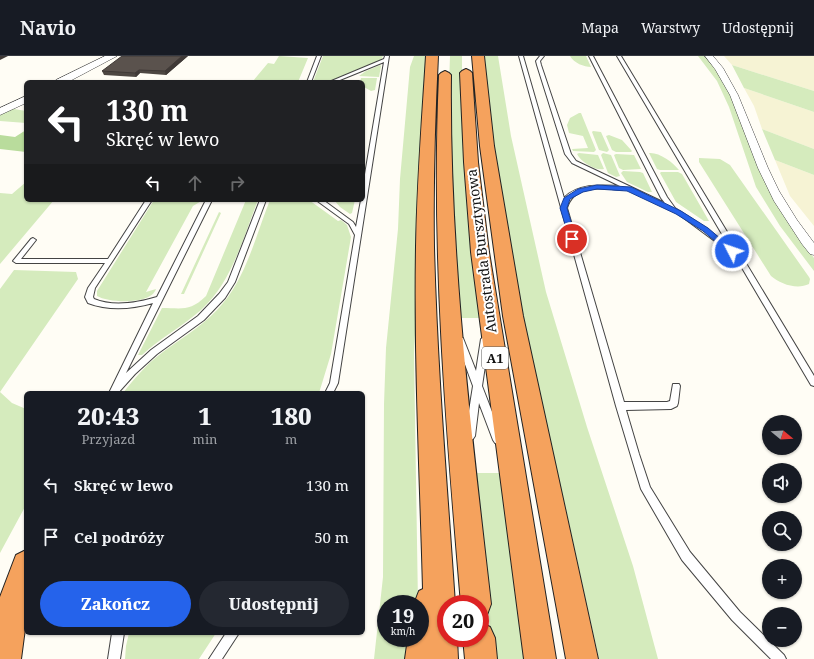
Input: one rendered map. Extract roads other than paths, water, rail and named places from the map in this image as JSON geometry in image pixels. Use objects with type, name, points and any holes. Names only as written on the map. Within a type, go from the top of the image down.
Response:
[{"type":"highway","points":[[432,56],[429,83],[425,247],[430,415],[442,659]]},
{"type":"highway","name":"Autostrada Bursztynowa","points":[[446,56],[444,154],[446,234],[451,317],[475,595]]},
{"type":"highway","name":"Autostrada Bursztynowa","points":[[466,56],[471,162],[480,252],[540,659]]},
{"type":"highway","points":[[478,56],[487,146],[513,316],[582,659]]},
{"type":"highway","points":[[421,659],[437,560]]},
{"type":"highway","points":[[5,659],[10,617],[19,581],[24,569]]},
{"type":"highway","points":[[573,613],[587,659]]},
{"type":"highway","points":[[480,647],[481,659]]},
{"type":"street","points":[[64,80],[112,56]]},
{"type":"street","points":[[709,56],[720,68],[734,94],[750,138],[776,197],[790,220],[814,251]]},
{"type":"street","points":[[0,112],[24,100]]},
{"type":"lane","points":[[310,80],[319,56]]},
{"type":"lane","points":[[521,56],[620,406],[646,489],[686,556],[736,616],[780,659]]},
{"type":"lane","points":[[542,56],[538,61],[539,65],[571,158],[579,166],[679,212]]},
{"type":"lane","points":[[591,56],[664,198],[669,204],[705,230],[740,259]]},
{"type":"lane","points":[[619,56],[814,384]]},
{"type":"lane","points":[[336,80],[387,58]]},
{"type":"lane","points":[[365,192],[387,58]]},
{"type":"lane","points":[[564,208],[567,198],[581,190],[597,187],[629,189]]},
{"type":"lane","points":[[148,202],[109,261],[89,297],[91,301],[101,304],[136,305],[158,299]]},
{"type":"lane","points":[[113,391],[208,202]]},
{"type":"lane","points":[[114,391],[154,352],[201,318],[222,296],[231,282],[262,202]]},
{"type":"lane","points":[[322,202],[351,223],[358,235]]},
{"type":"lane","points":[[332,391],[363,202]]},
{"type":"lane","points":[[33,240],[16,261],[109,261]]},
{"type":"lane","points":[[451,317],[512,475]]},
{"type":"lane","points":[[464,474],[489,318]]},
{"type":"lane","points":[[330,391],[334,383]]},
{"type":"lane","points":[[620,406],[668,406],[674,403],[676,386]]},
{"type":"lane","points":[[114,659],[118,635]]},
{"type":"lane","points":[[215,659],[232,635]]}]
